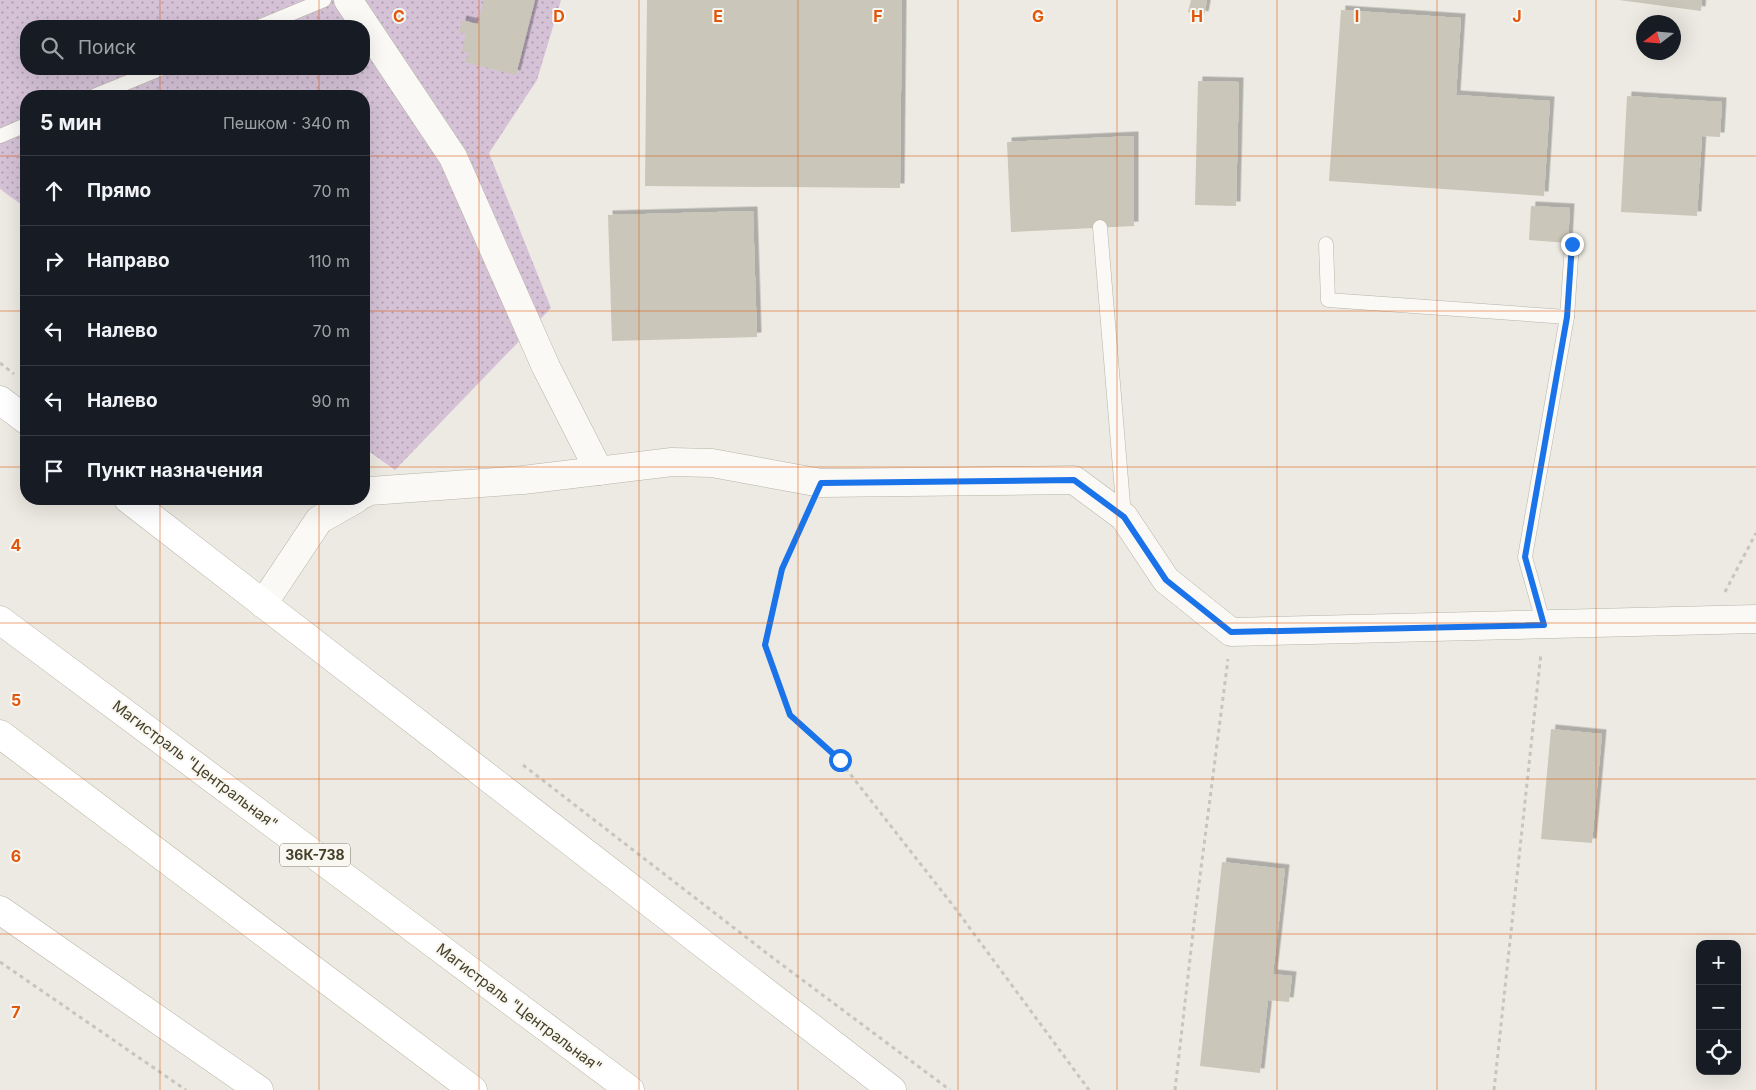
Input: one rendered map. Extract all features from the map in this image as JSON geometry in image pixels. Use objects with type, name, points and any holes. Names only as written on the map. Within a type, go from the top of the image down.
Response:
[{"type":"main road","points":[[0,400],[20,415]]},
{"type":"main road","points":[[136,505],[892,1090]]},
{"type":"main road","name":"Магистраль \"Центральная\"","points":[[0,620],[630,1090]]},
{"type":"main road","points":[[0,734],[473,1090]]},
{"type":"main road","points":[[0,910],[259,1090]]},
{"type":"street","points":[[348,0],[361,20]]},
{"type":"street","points":[[370,33],[453,157],[546,366],[598,471]]},
{"type":"street","points":[[370,491],[523,480],[672,462],[712,463],[821,483],[1074,480],[1124,517],[1166,580],[1231,632],[1709,622],[1756,619]]},
{"type":"street","points":[[263,604],[319,520],[345,505]]},
{"type":"lane","points":[[276,20],[324,0]]},
{"type":"lane","points":[[109,90],[145,75]]},
{"type":"lane","points":[[0,136],[20,128]]},
{"type":"lane","points":[[1100,227],[1124,517]]},
{"type":"lane","points":[[1326,244],[1328,300],[1567,317]]},
{"type":"lane","points":[[1544,625],[1525,557],[1567,317],[1572,244]]},
{"type":"path","points":[[821,483],[782,569],[765,645],[790,715],[840,760],[955,908],[1089,1090]]},
{"type":"path","points":[[1709,622],[1756,533]]},
{"type":"path","points":[[1494,1090],[1544,625]]},
{"type":"path","points":[[1175,1090],[1231,632]]},
{"type":"path","points":[[522,764],[773,958],[950,1090]]},
{"type":"path","points":[[0,962],[186,1090]]},
{"type":"shaded area","points":[[0,0],[561,0],[537,80],[489,153],[551,308],[395,470],[370,452],[370,90],[20,90],[20,204],[0,189]]},
{"type":"building","points":[[484,0],[535,0],[516,75],[465,62],[470,53],[462,51],[466,34],[459,32],[462,20],[478,24]]},
{"type":"building","points":[[647,0],[902,0],[900,188],[645,186]]},
{"type":"building","points":[[1191,0],[1207,0],[1204,16],[1188,12]]},
{"type":"building","points":[[1619,0],[1702,0],[1701,11]]},
{"type":"building","points":[[1341,10],[1461,18],[1456,95],[1550,101],[1544,196],[1329,181]]},
{"type":"building","points":[[1198,81],[1239,82],[1236,206],[1195,205]]},
{"type":"building","points":[[1627,96],[1722,102],[1720,137],[1702,136],[1697,216],[1621,212]]},
{"type":"building","points":[[1134,136],[1134,226],[1011,232],[1007,142]]},
{"type":"building","points":[[1531,206],[1570,208],[1568,243],[1529,240]]},
{"type":"building","points":[[753,211],[757,337],[612,341],[608,215]]},
{"type":"building","points":[[1551,729],[1602,734],[1592,843],[1541,839]]},
{"type":"building","points":[[1222,862],[1285,869],[1273,974],[1292,976],[1289,1002],[1268,1000],[1260,1073],[1200,1066]]},
{"type":"route","points":[[840,760],[790,715],[765,645],[782,569],[821,483],[1074,480],[1124,517],[1166,580],[1231,632],[1544,625],[1525,557],[1567,317],[1572,244]]}]
